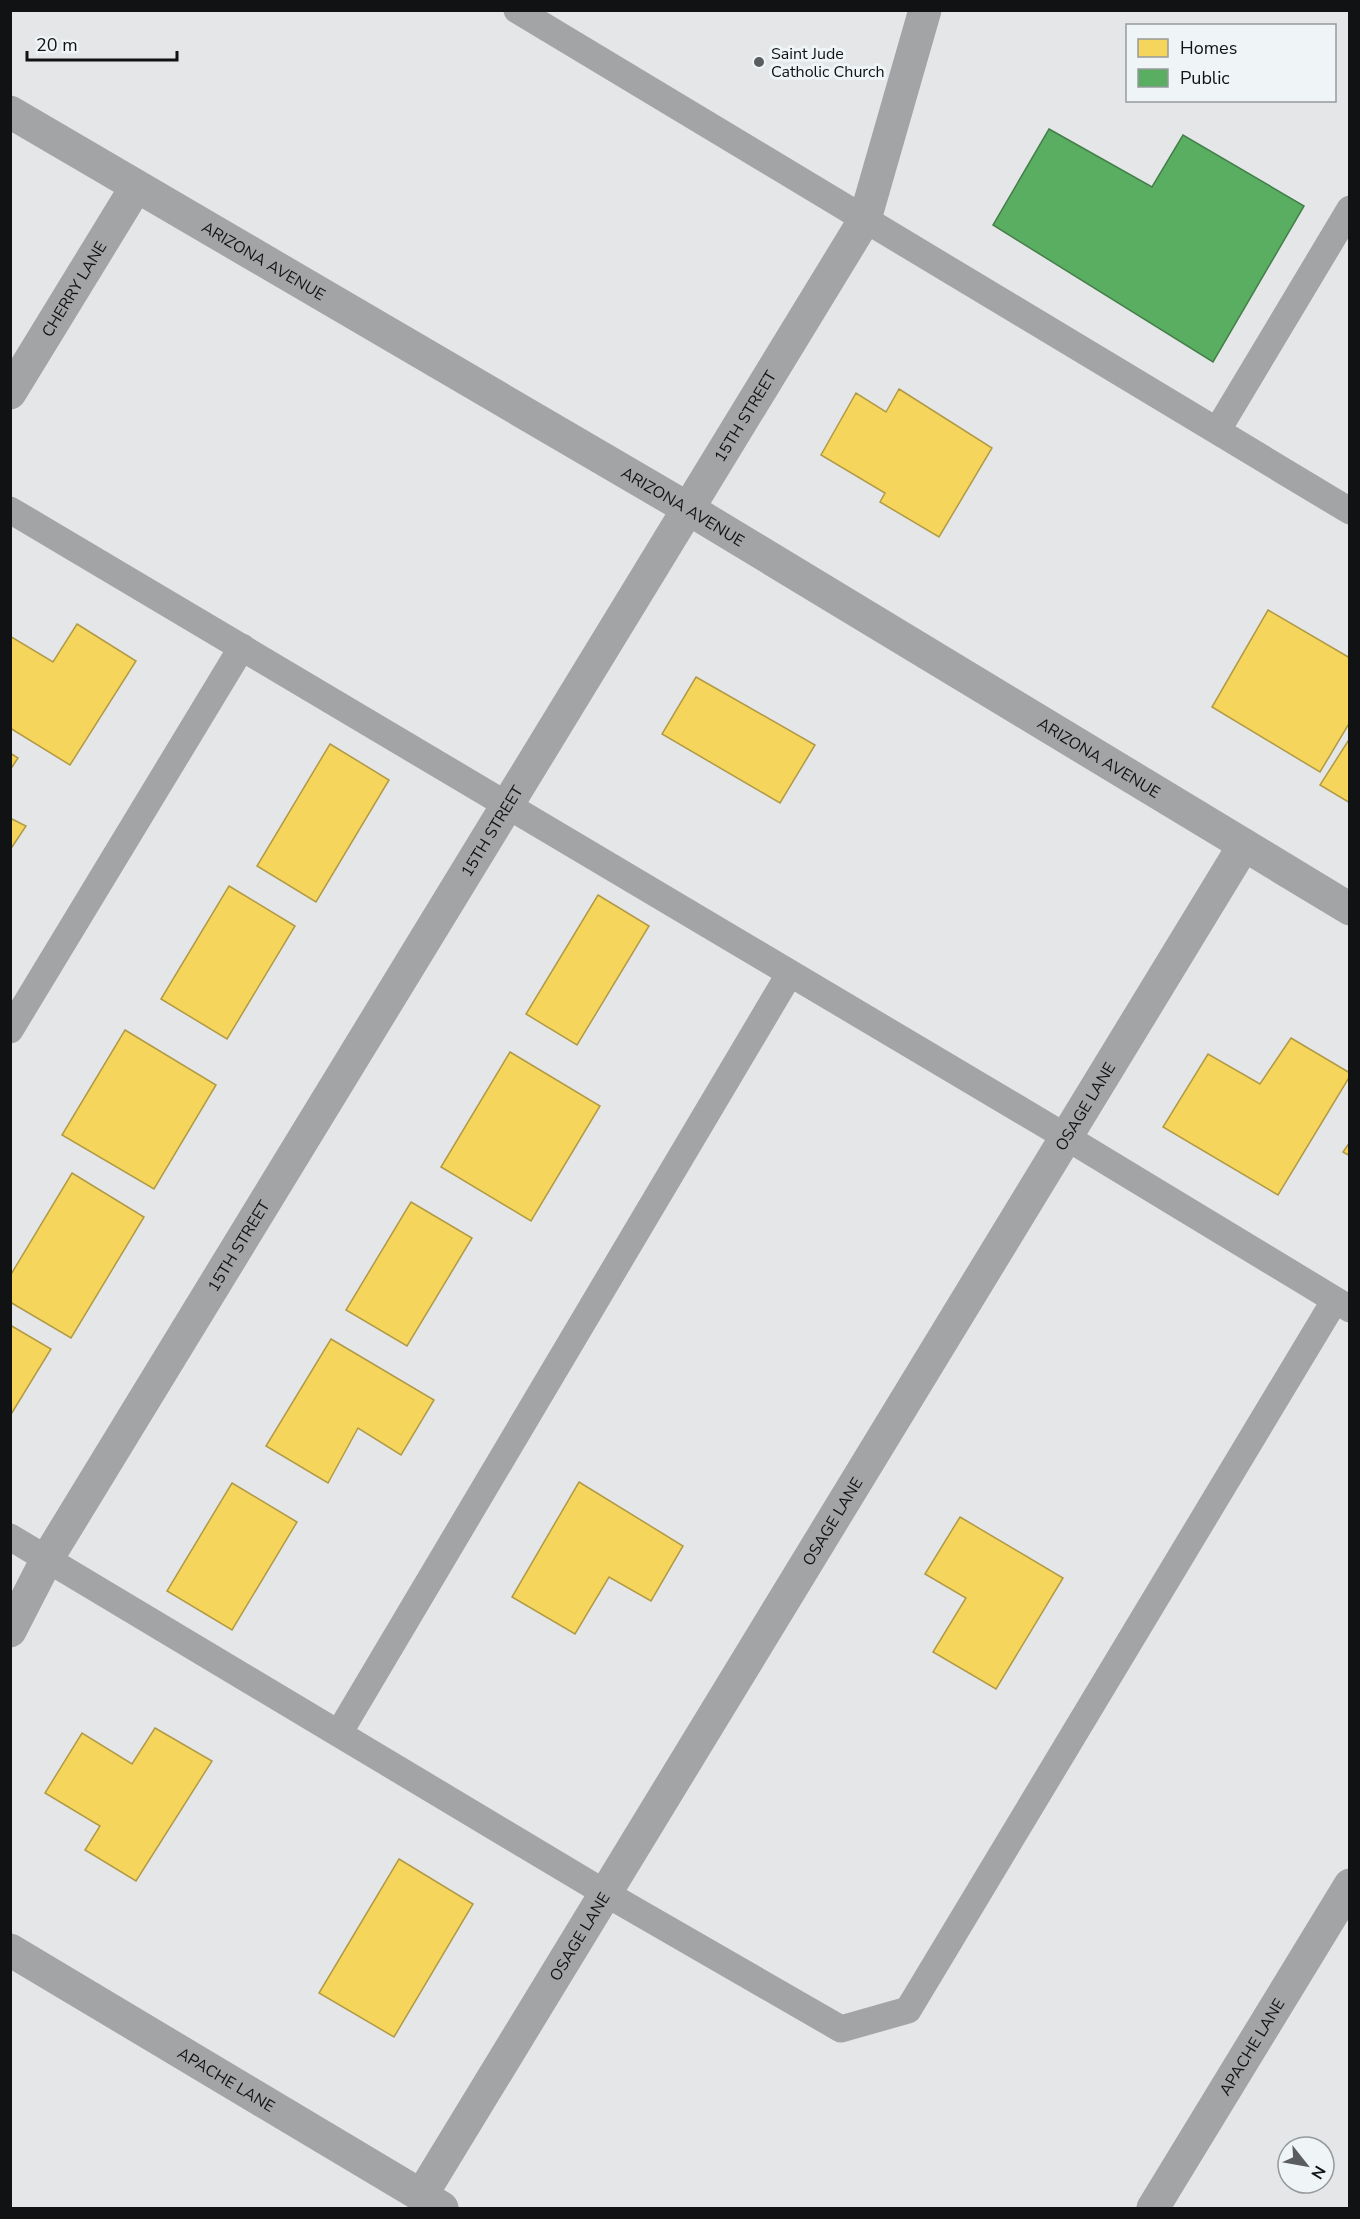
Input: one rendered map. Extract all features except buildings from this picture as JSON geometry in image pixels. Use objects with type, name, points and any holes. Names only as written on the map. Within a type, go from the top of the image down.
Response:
[{"type":"street","name":"15TH STREET","points":[[10,1631],[47,1559],[865,219],[925,10]]},
{"type":"street","name":"ARIZONA AVENUE","points":[[10,112],[687,508],[1350,909]]},
{"type":"street","name":"CHERRY LANE","points":[[10,393],[136,187]]},
{"type":"street","name":"OSAGE LANE","points":[[432,2202],[605,1893],[1244,845]]},
{"type":"street","name":"APACHE LANE","points":[[1153,2208],[1350,1885]]},
{"type":"street","name":"APACHE LANE","points":[[10,1950],[432,2202]]},
{"type":"lane","points":[[517,10],[1350,511]]},
{"type":"lane","points":[[1217,431],[1350,209]]},
{"type":"lane","points":[[10,510],[1066,1137],[1342,1305],[908,2010],[841,2029],[605,1893],[10,1537]]},
{"type":"lane","points":[[10,1030],[242,647]]},
{"type":"lane","points":[[339,1733],[790,974]]},
{"type":"place","name":"Saint Jude Catholic Church","points":[[759,62]]}]
